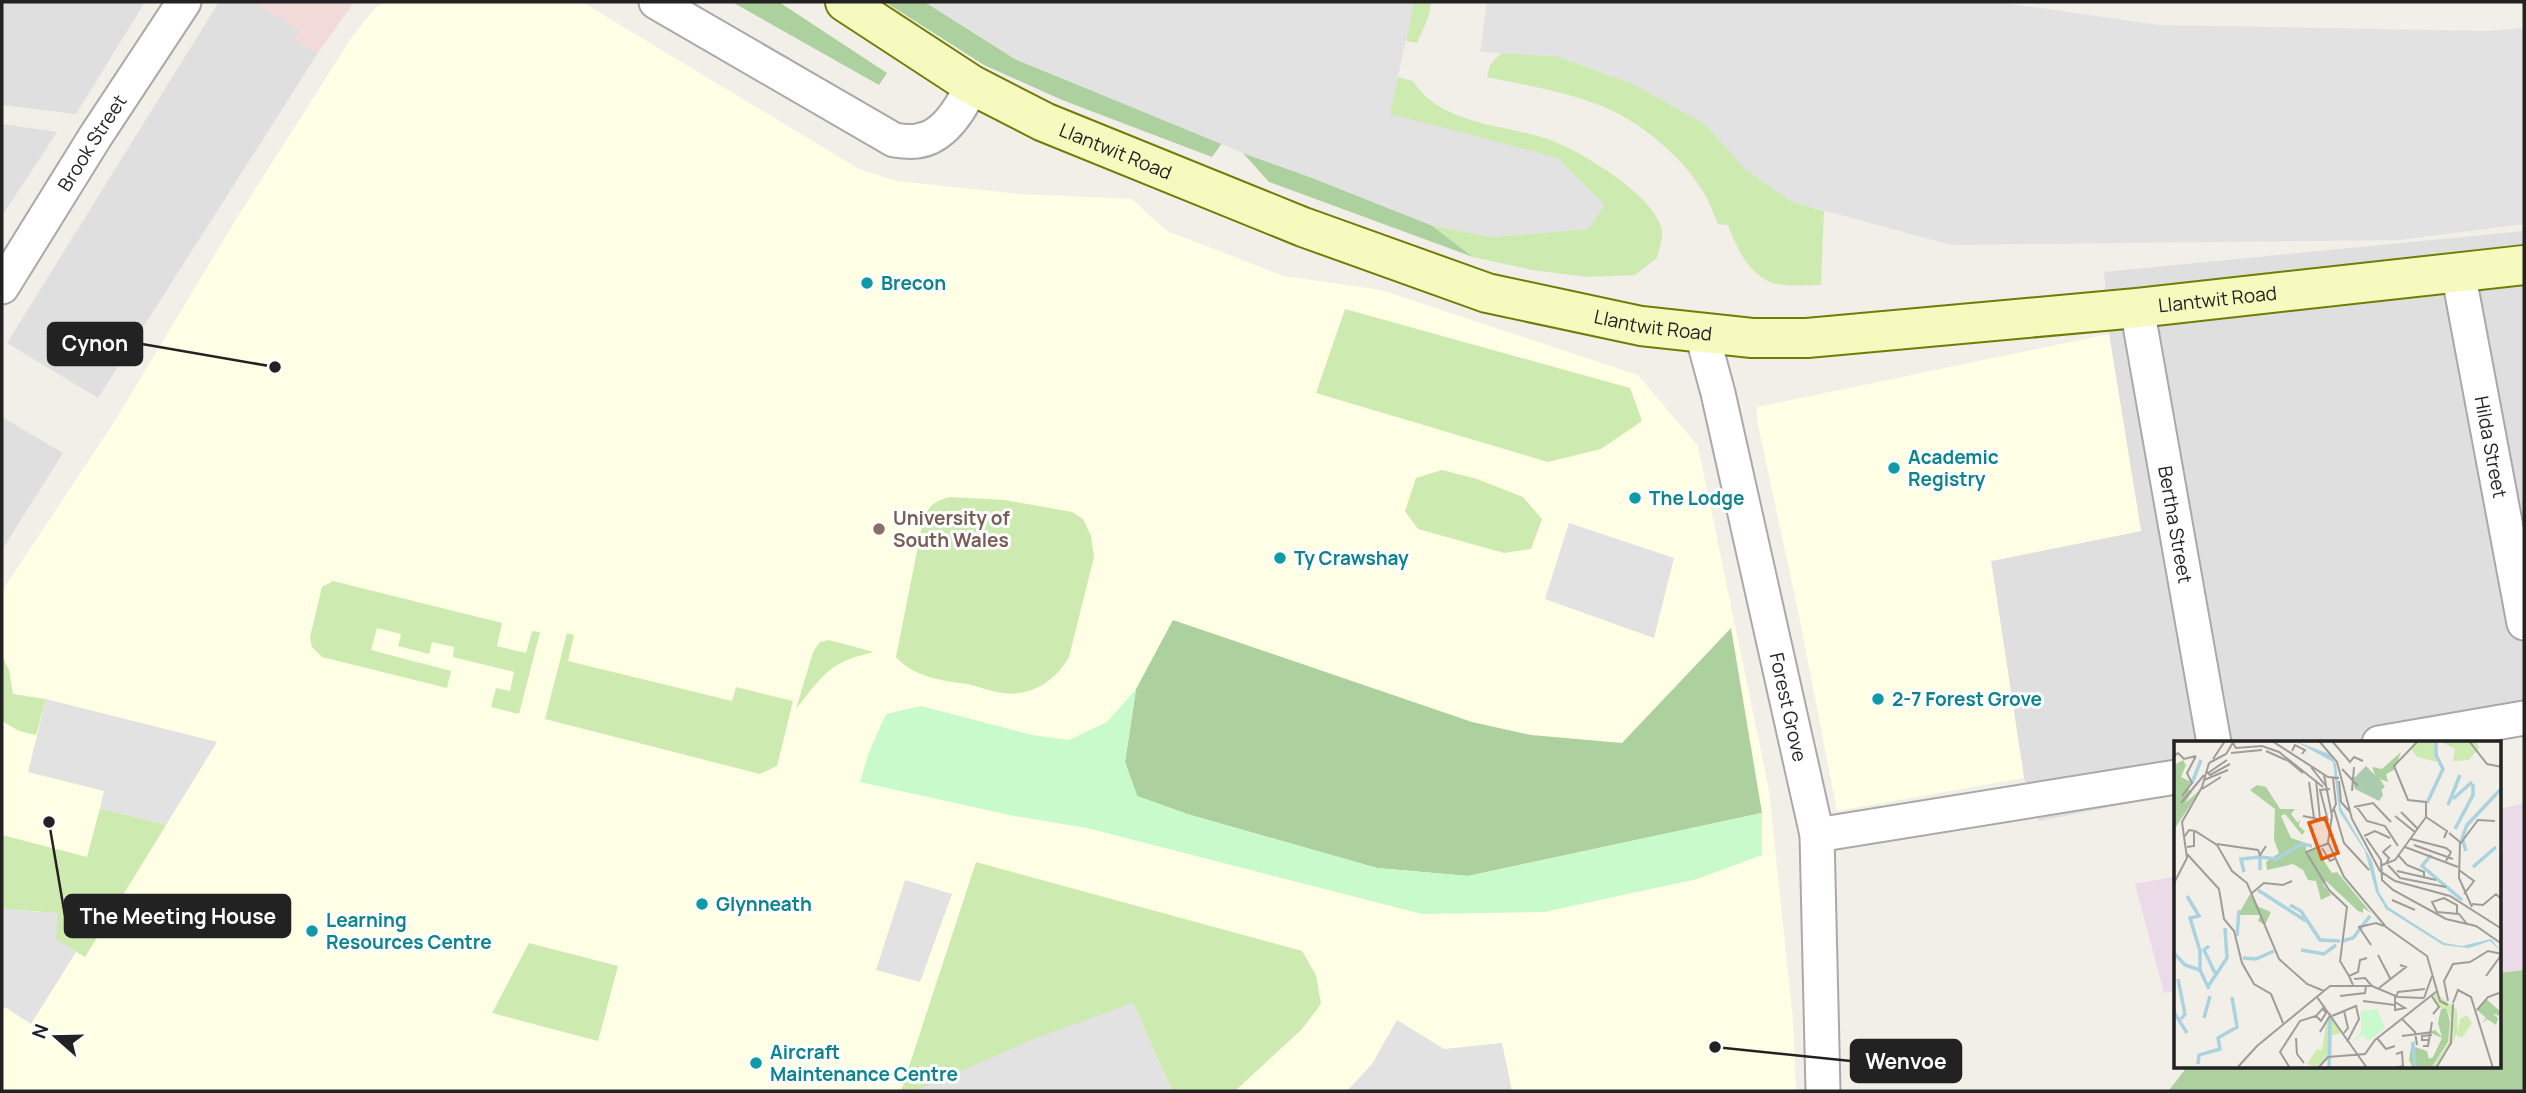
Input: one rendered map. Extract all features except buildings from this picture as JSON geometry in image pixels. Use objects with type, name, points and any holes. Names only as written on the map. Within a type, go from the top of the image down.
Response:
[{"type":"main road","name":"Llantwit Road","points":[[845,2],[972,85],[1044,122],[1268,213],[1487,293],[1641,326],[1752,338],[1807,338],[2137,308],[2524,265]]},
{"type":"street","name":"Brook Street","points":[[2,287],[95,137],[184,2]]},
{"type":"street","points":[[656,2],[894,140],[920,141],[940,130],[961,109],[972,85]]},
{"type":"street","name":"Hilda Street","points":[[2458,272],[2524,623]]},
{"type":"street","name":"Bertha Street","points":[[2137,308],[2214,741]]},
{"type":"street","name":"Forest Grove","points":[[1702,334],[1718,393],[1817,835],[1823,1089]]},
{"type":"street","points":[[2391,741],[2524,718]]},
{"type":"street","points":[[1817,835],[2174,777]]},
{"type":"shaded area","points":[[2,2],[145,2],[76,114],[2,105]]},
{"type":"shaded area","points":[[219,2],[254,2],[301,31],[296,39],[318,53],[98,398],[7,343]]},
{"type":"shaded area","points":[[254,2],[354,2],[318,53],[295,39],[300,31]]},
{"type":"shaded area","name":"University of South Wales","points":[[384,2],[582,2],[859,169],[897,181],[1021,194],[1132,199],[1167,231],[1284,276],[1381,290],[1638,375],[1698,446],[1769,790],[1793,1020],[1796,1091],[2,1091],[2,591],[116,419],[238,216],[352,37],[374,9]]},
{"type":"shaded area","points":[[925,2],[1414,2],[1390,114],[1558,158],[1604,205],[1589,229],[1492,237],[1431,225],[1243,153],[1015,59]]},
{"type":"shaded area","points":[[1487,2],[1998,2],[2159,25],[2485,31],[2524,28],[2524,224],[2400,240],[1951,245],[1793,202],[1746,170],[1705,124],[1634,84],[1556,56],[1480,52]]},
{"type":"shaded area","points":[[2,124],[57,132],[2,216]]},
{"type":"shaded area","points":[[2524,231],[2524,732],[2472,741],[2174,741],[2174,794],[2039,821],[2024,778],[1991,561],[2141,531],[2109,334],[2104,272]]},
{"type":"shaded area","points":[[2109,334],[2141,531],[1991,561],[2024,778],[1837,811],[1757,420],[1757,407]]},
{"type":"shaded area","points":[[2,417],[63,453],[2,550]]},
{"type":"shaded area","points":[[1569,523],[1674,558],[1654,638],[1545,599]]},
{"type":"shaded area","points":[[46,699],[217,742],[166,825],[100,808],[104,791],[28,772]]},
{"type":"shaded area","points":[[2524,803],[2524,970],[2502,973],[2502,808]]},
{"type":"shaded area","points":[[2174,876],[2174,991],[2164,993],[2135,884]]},
{"type":"shaded area","points":[[905,880],[952,894],[920,982],[876,970]]},
{"type":"shaded area","points":[[2,909],[57,913],[56,939],[76,952],[31,1024],[5,1007],[2,1011]]},
{"type":"shaded area","points":[[1133,1003],[1172,1091],[915,1091],[1036,1038]]},
{"type":"shaded area","points":[[1397,1020],[1444,1049],[1502,1043],[1512,1091],[1347,1091],[1372,1064]]},
{"type":"green space","points":[[732,2],[779,2],[887,73],[879,85]]},
{"type":"green space","points":[[885,2],[925,2],[1015,59],[1222,143],[1212,157],[1062,100],[984,65]]},
{"type":"green space","points":[[1414,2],[1431,2],[1428,18],[1417,43],[1406,41]]},
{"type":"green space","points":[[1501,53],[1556,56],[1634,84],[1705,124],[1747,170],[1793,202],[1824,211],[1821,285],[1781,285],[1762,278],[1743,258],[1728,225],[1718,224],[1707,198],[1667,148],[1637,125],[1605,107],[1563,94],[1487,77],[1490,65]]},
{"type":"green space","points":[[1398,77],[1413,81],[1425,96],[1456,115],[1548,139],[1578,153],[1615,176],[1632,189],[1657,217],[1662,234],[1657,258],[1635,275],[1587,277],[1532,270],[1473,257],[1431,225],[1492,237],[1588,229],[1604,205],[1557,158],[1389,114]]},
{"type":"green space","points":[[1243,153],[1431,225],[1473,257],[1269,182]]},
{"type":"green space","points":[[1345,309],[1630,388],[1642,421],[1601,449],[1548,462],[1316,393]]},
{"type":"green space","points":[[1442,470],[1477,479],[1523,497],[1542,519],[1531,549],[1504,553],[1418,529],[1405,511],[1416,478]]},
{"type":"green space","points":[[950,497],[1004,500],[1072,512],[1083,519],[1091,536],[1094,557],[1069,657],[1048,681],[1030,691],[1008,694],[925,676],[896,657],[923,521],[932,505]]},
{"type":"green space","points":[[333,581],[502,623],[497,646],[526,653],[532,631],[540,632],[519,714],[491,707],[496,688],[510,691],[514,672],[453,657],[454,647],[432,642],[429,654],[398,646],[401,634],[377,628],[371,650],[451,671],[447,688],[322,657],[312,647],[310,637],[322,587]]},
{"type":"green space","points":[[1173,620],[1472,722],[1531,735],[1622,743],[1731,628],[1762,813],[1468,876],[1377,868],[1187,814],[1137,796],[1125,762],[1136,689]]},
{"type":"green space","points":[[567,633],[574,635],[568,661],[732,701],[736,687],[793,701],[777,766],[760,774],[545,719]]},
{"type":"green space","points":[[829,640],[874,652],[837,665],[796,709],[813,652],[820,642]]},
{"type":"green space","points":[[2,656],[9,670],[13,694],[46,699],[36,735],[19,731],[2,721]]},
{"type":"green space","points":[[1136,689],[1125,762],[1137,796],[1187,814],[1377,868],[1468,876],[1762,813],[1762,855],[1697,879],[1544,912],[1422,914],[1087,828],[1014,816],[860,782],[869,752],[886,714],[921,706],[1032,735],[1069,740],[1107,722]]},
{"type":"green space","points":[[100,808],[166,825],[85,957],[55,939],[57,913],[2,909],[2,835],[87,857]]},
{"type":"green space","points":[[976,862],[1302,951],[1316,975],[1321,1004],[1302,1029],[1235,1091],[1172,1091],[1133,1003],[915,1091],[901,1091]]},
{"type":"green space","points":[[529,943],[618,966],[598,1041],[492,1013]]},
{"type":"green space","points":[[2524,970],[2524,1091],[2165,1091],[2170,1089],[2186,1068],[2502,1068],[2502,973]]},
{"type":"place","name":"Brecon","points":[[867,283]]},
{"type":"place","name":"Cynon","points":[[275,367]]},
{"type":"place","name":"Academic Registry","points":[[1894,468]]},
{"type":"place","name":"The Lodge","points":[[1635,498]]},
{"type":"place","name":"University of South Wales","points":[[879,529]]},
{"type":"place","name":"Ty Crawshay","points":[[1280,558]]},
{"type":"place","name":"2-7 Forest Grove","points":[[1878,699]]},
{"type":"place","name":"The Meeting House","points":[[49,822]]},
{"type":"place","name":"Glynneath","points":[[702,904]]},
{"type":"place","name":"Learning Resources Centre","points":[[312,931]]},
{"type":"place","name":"Wenvoe","points":[[1715,1047]]},
{"type":"place","name":"Aircraft Maintenance Centre","points":[[756,1063]]}]
